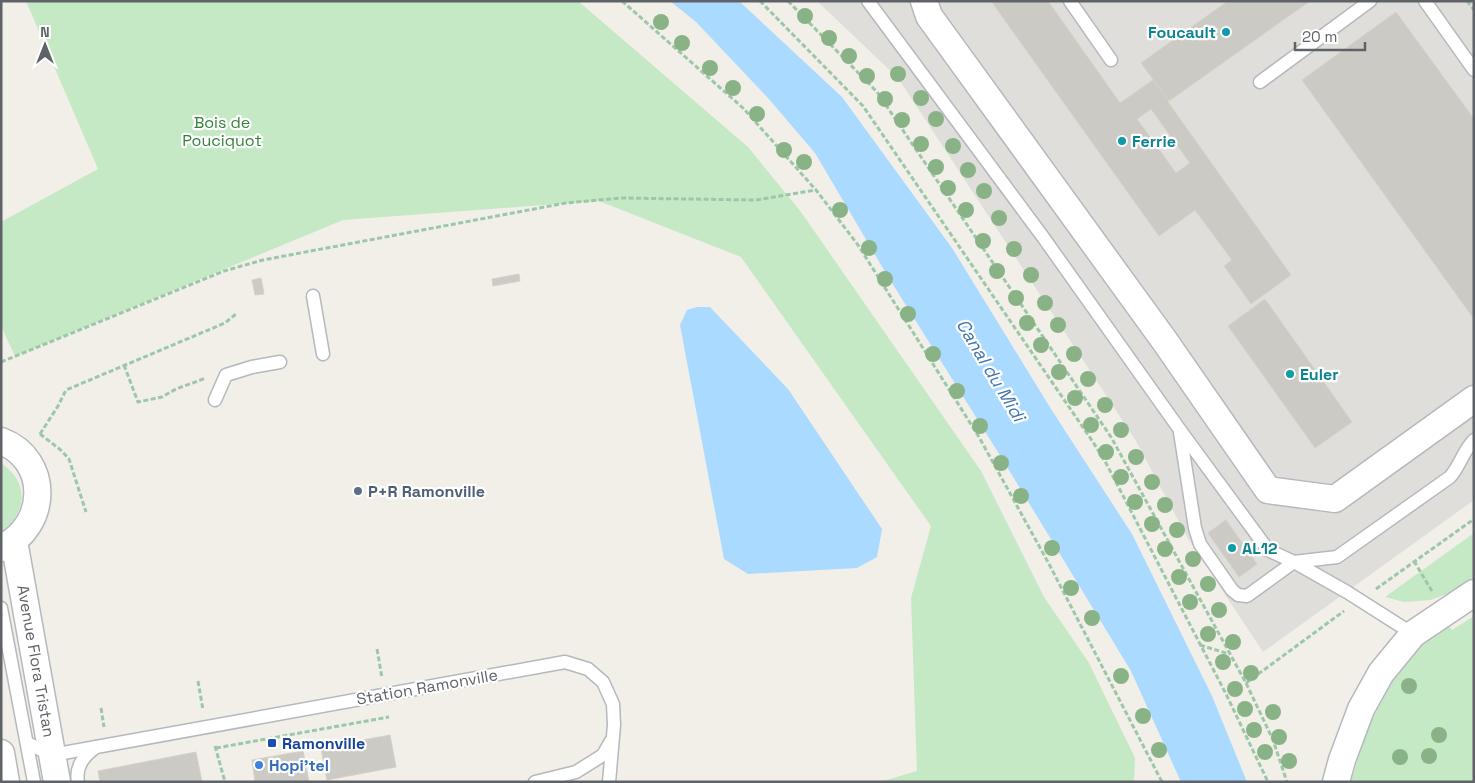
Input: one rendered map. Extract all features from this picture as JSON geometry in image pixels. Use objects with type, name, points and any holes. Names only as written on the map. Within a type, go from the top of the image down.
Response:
[{"type":"street","points":[[924,1],[929,16],[1164,340],[1268,490],[1335,499],[1474,399]]},
{"type":"street","points":[[1,441],[8,443],[27,461],[34,475],[38,490],[32,520],[24,532],[8,544]]},
{"type":"street","name":"Avenue Flora Tristan","points":[[8,544],[57,782]]},
{"type":"street","points":[[1336,782],[1361,709],[1381,673],[1413,634],[1474,593]]},
{"type":"street","points":[[1,753],[6,782]]},
{"type":"lane","points":[[869,1],[1043,237],[1268,550],[1294,562],[1347,592],[1413,634]]},
{"type":"lane","points":[[1070,1],[1111,60]]},
{"type":"lane","points":[[1260,82],[1370,1]]},
{"type":"lane","points":[[1425,1],[1474,70]]},
{"type":"lane","points":[[313,296],[323,354]]},
{"type":"lane","points":[[214,400],[226,375],[252,367],[280,362]]},
{"type":"lane","points":[[1180,430],[1195,528],[1200,544],[1232,590],[1238,595],[1247,596],[1294,562],[1338,556],[1450,477],[1466,449],[1474,440]]},
{"type":"lane","points":[[1,608],[34,782]]},
{"type":"lane","name":"Station Ramonville","points":[[52,755],[565,662],[588,669],[602,682],[613,704],[614,725],[609,782]]},
{"type":"lane","points":[[542,781],[576,772],[603,755],[612,739]]},
{"type":"lane","points":[[27,743],[52,755]]},
{"type":"lane","points":[[78,782],[78,767],[85,755],[96,747]]},
{"type":"path","points":[[622,1],[743,108],[816,190],[858,245],[979,437],[1050,564],[1162,782]]},
{"type":"path","points":[[760,1],[863,106],[1093,442],[1106,463],[1226,694],[1268,782]]},
{"type":"path","points":[[788,1],[869,82],[888,107],[1111,437],[1246,683],[1273,740],[1287,782]]},
{"type":"path","points":[[1467,1],[1474,10]]},
{"type":"path","points":[[1,362],[224,271],[263,260],[566,203],[621,198],[756,200],[816,190]]},
{"type":"path","points":[[40,434],[66,390],[225,324],[236,314]]},
{"type":"path","points":[[124,365],[138,402],[162,397],[176,389],[217,373],[226,375]]},
{"type":"path","points":[[1200,645],[1230,654]]},
{"type":"path","points":[[377,649],[383,681]]},
{"type":"path","points":[[101,708],[104,726]]},
{"type":"path","points":[[216,748],[389,717]]},
{"type":"shaded area","points":[[817,1],[1474,1],[1474,500],[1263,652],[1187,537],[1136,441],[898,78]]},
{"type":"green space","name":"Bois de Pouciquot","points":[[26,1],[578,1],[748,147],[801,212],[981,471],[1044,597],[1089,663],[1135,758],[1134,782],[880,782],[917,771],[911,598],[931,526],[741,257],[599,201],[343,220],[15,356],[1,326],[1,222],[98,169]]},
{"type":"green space","points":[[1,463],[17,479],[21,488],[22,498],[16,516],[1,533]]},
{"type":"green space","points":[[1474,533],[1474,577],[1450,593],[1430,600],[1404,602],[1385,597]]},
{"type":"green space","points":[[1474,616],[1474,782],[1351,782],[1365,733],[1392,682],[1426,640],[1447,624],[1452,630]]},
{"type":"water","name":"Canal du Midi","points":[[670,1],[739,1],[842,97],[952,248],[1051,409],[1132,534],[1212,696],[1247,782],[1181,782],[1131,671],[1001,457],[887,275],[815,153],[768,98],[696,22]]},
{"type":"water","points":[[697,307],[710,307],[788,389],[882,529],[877,557],[857,568],[748,574],[724,559],[680,325],[687,310]]},
{"type":"building","name":"Ferrie","points":[[991,1],[1048,1],[1120,103],[1153,80],[1291,275],[1251,304],[1224,266],[1232,260],[1195,210],[1159,236]],"holes":[[[1151,109],[1190,163],[1176,173],[1137,119]]]},
{"type":"building","name":"Foucault","points":[[1228,1],[1310,1],[1169,101],[1141,63]]},
{"type":"building","points":[[1396,12],[1474,119],[1474,319],[1302,80]]},
{"type":"building","points":[[519,274],[520,281],[493,286],[492,279]]},
{"type":"building","points":[[261,278],[264,294],[255,295],[252,280]]},
{"type":"building","name":"Euler","points":[[1265,299],[1352,422],[1315,448],[1228,326]]},
{"type":"building","name":"AL12","points":[[1226,520],[1257,564],[1239,577],[1208,533]]},
{"type":"building","points":[[390,735],[396,767],[327,780],[321,748]]},
{"type":"building","points":[[303,751],[309,782],[255,782],[252,760]]},
{"type":"building","points":[[196,752],[202,782],[100,782],[98,771]]},
{"type":"place","name":"Foucault","points":[[1226,32]]},
{"type":"place","name":"Ferrie","points":[[1122,141]]},
{"type":"place","name":"Euler","points":[[1290,374]]},
{"type":"place","name":"P+R Ramonville","points":[[358,491]]},
{"type":"place","name":"AL12","points":[[1232,548]]},
{"type":"place","name":"Ramonville","points":[[272,743]]},
{"type":"place","name":"Hopi'tel","points":[[259,765]]}]
